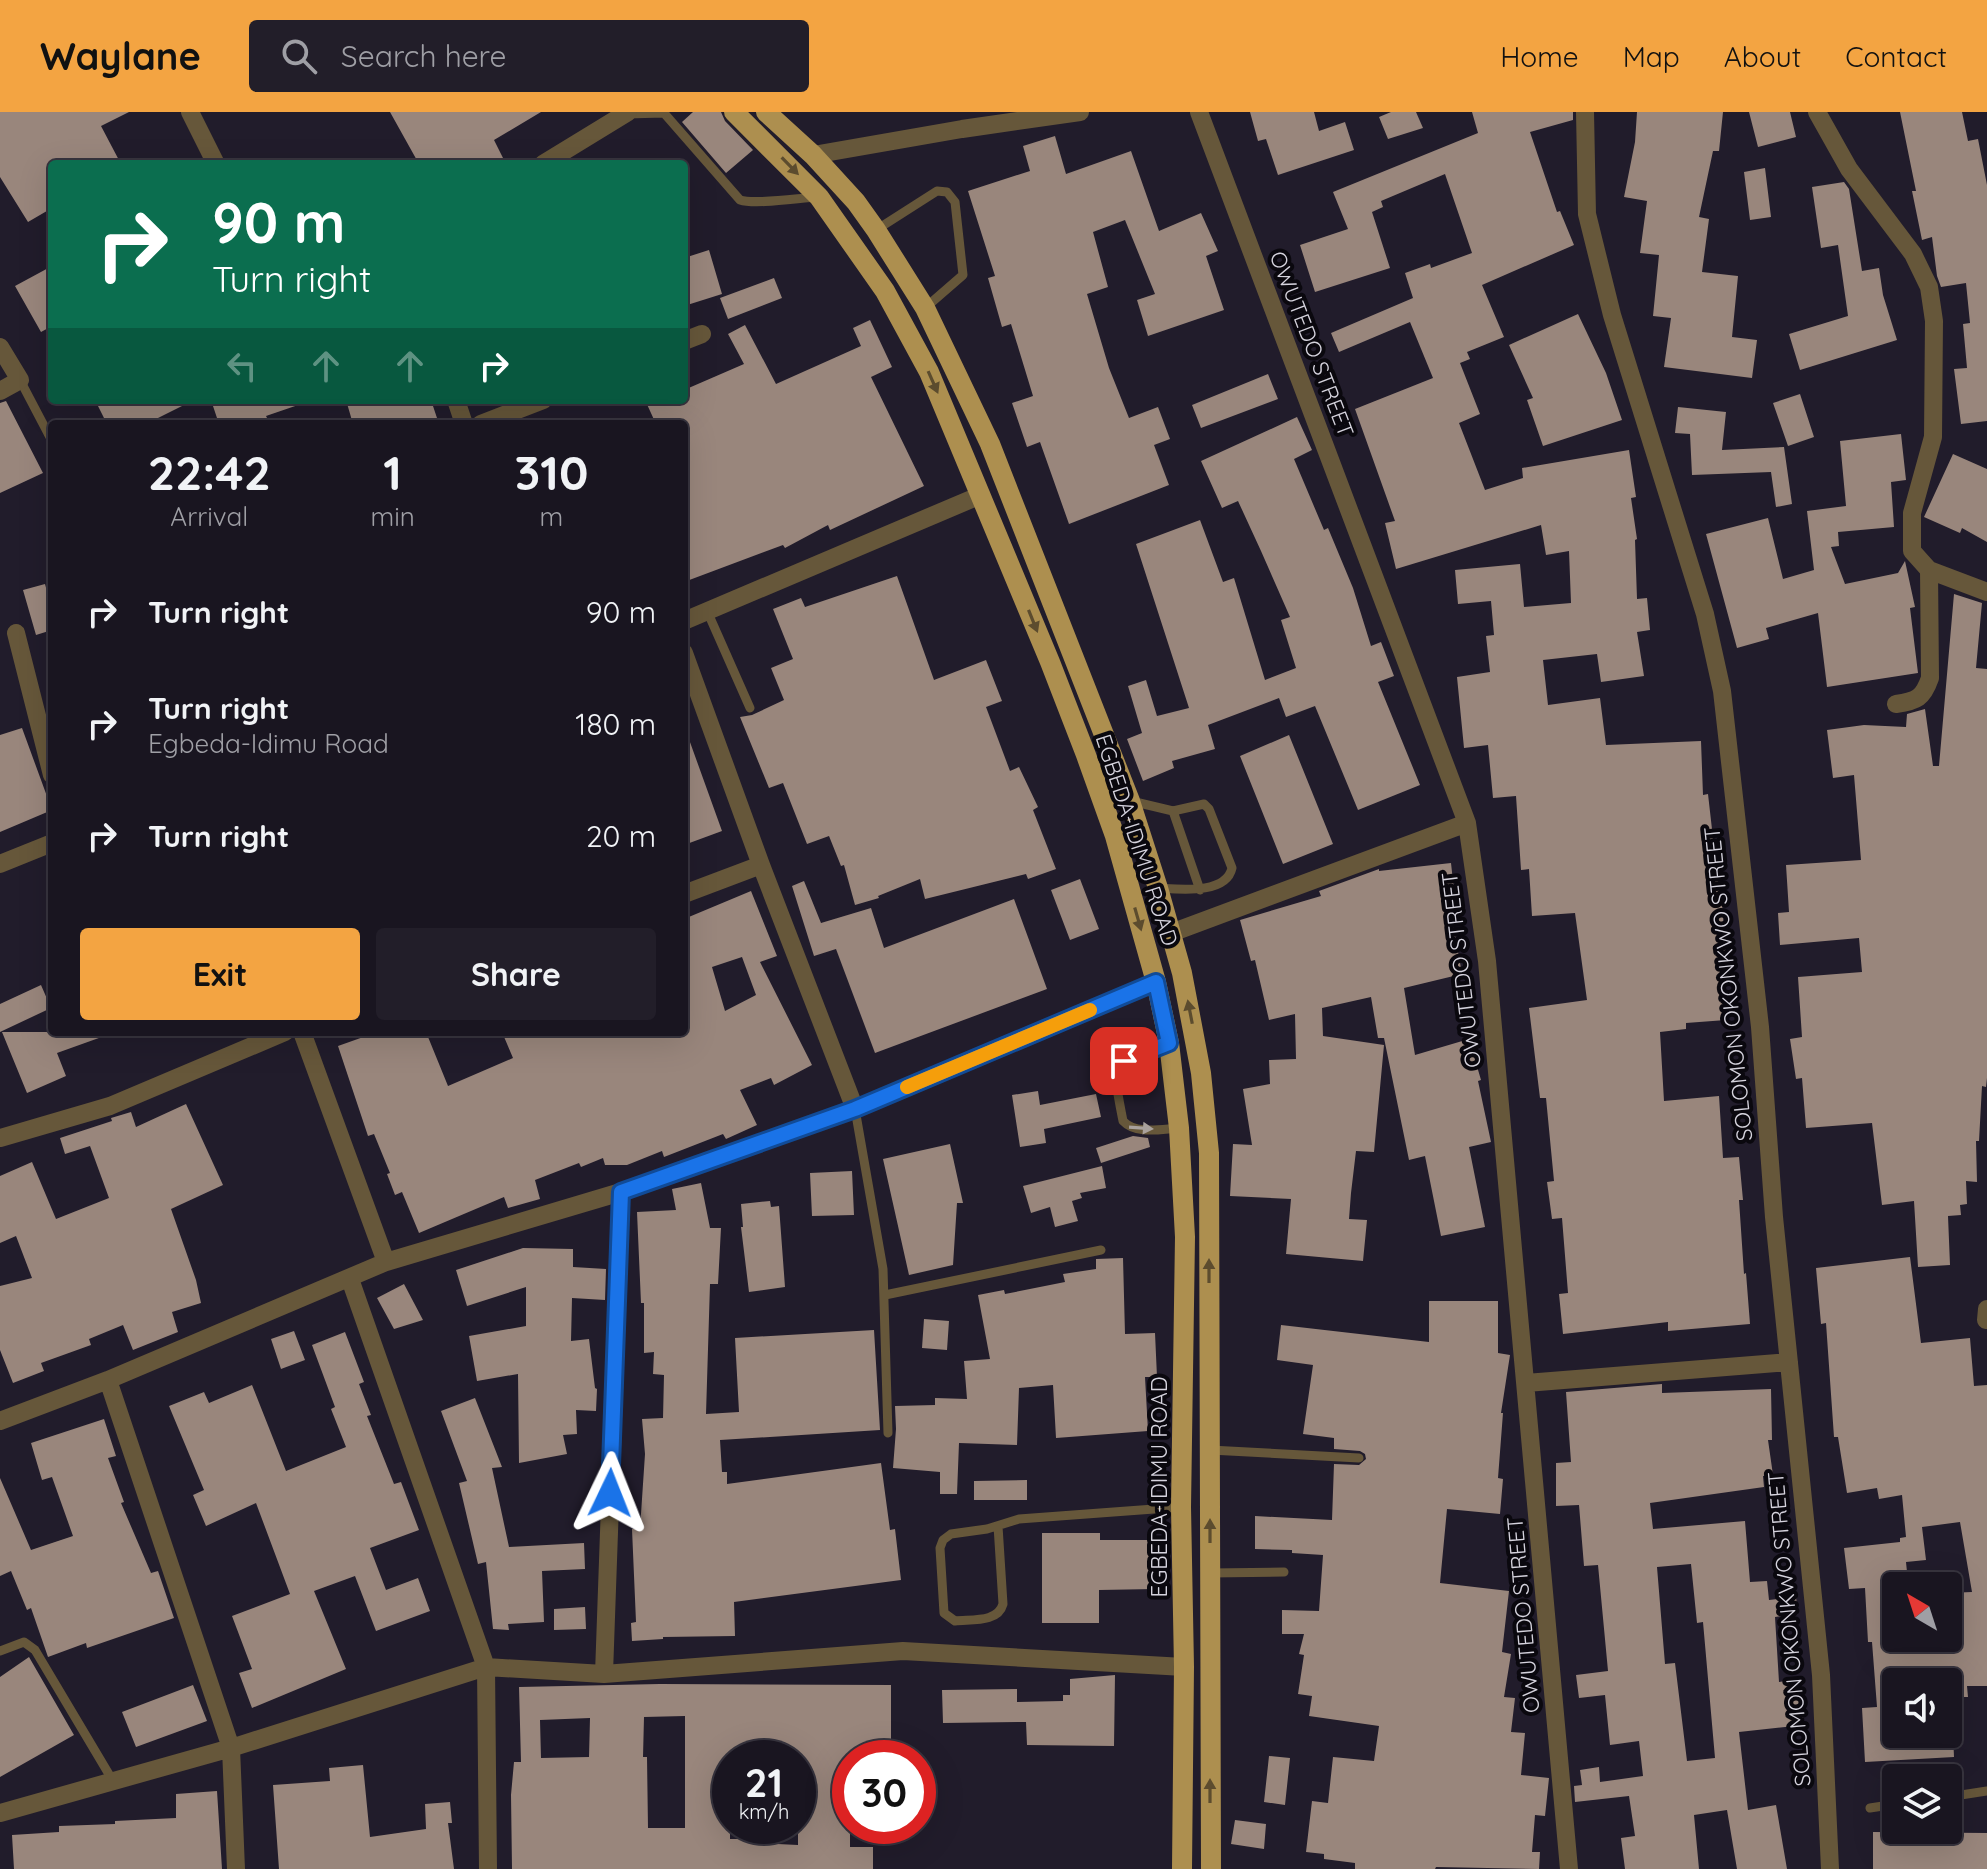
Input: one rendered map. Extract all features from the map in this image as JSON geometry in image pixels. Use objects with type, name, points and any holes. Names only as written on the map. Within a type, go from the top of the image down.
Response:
[{"type":"main road","name":"EGBEDA-IDIMU ROAD","points":[[734,112],[819,197],[885,291],[929,372],[1086,755],[1115,836],[1156,982],[1169,1043],[1179,1128],[1185,1237],[1181,1507],[1184,1667],[1182,1869]]},
{"type":"main road","name":"EGBEDA-IDIMU ROAD","points":[[766,112],[813,155],[856,202],[925,308],[990,444],[1130,801],[1182,973],[1201,1073],[1209,1153],[1211,1869]]},
{"type":"street","points":[[190,112],[214,160]]},
{"type":"street","points":[[813,155],[962,120],[1080,112]]},
{"type":"street","name":"OWUTEDO STREET","points":[[1199,112],[1467,823],[1487,961],[1569,1869]]},
{"type":"street","name":"SOLOMON OKONKWO STREET","points":[[1585,112],[1587,214],[1612,315],[1705,614],[1722,691],[1760,1027],[1774,1217],[1821,1675],[1830,1869]]},
{"type":"street","points":[[1817,112],[1849,169],[1913,254],[1929,287],[1934,321],[1933,437],[1912,513],[1912,551],[1929,570],[1987,592]]},
{"type":"street","points":[[550,160],[627,113]]},
{"type":"street","points":[[0,347],[20,380],[0,391]]},
{"type":"street","points":[[491,420],[533,404]]},
{"type":"street","points":[[688,620],[981,495]]},
{"type":"street","points":[[1896,704],[1915,701],[1924,694],[1930,678],[1929,570]]},
{"type":"street","points":[[16,633],[48,759]]},
{"type":"street","points":[[688,664],[855,1109]]},
{"type":"street","points":[[1171,933],[1467,823]]},
{"type":"street","points":[[0,864],[48,845]]},
{"type":"street","points":[[688,892],[761,865]]},
{"type":"street","points":[[0,1421],[108,1380],[386,1262],[621,1192],[855,1109],[1156,982]]},
{"type":"street","points":[[0,1138],[110,1106],[276,1036]]},
{"type":"street","points":[[303,1036],[386,1262]]},
{"type":"street","points":[[604,1674],[621,1192]]},
{"type":"street","points":[[350,1279],[486,1667],[488,1869]]},
{"type":"street","points":[[1986,1320],[1987,1309]]},
{"type":"street","points":[[1526,1383],[1789,1362]]},
{"type":"street","points":[[108,1380],[231,1748],[236,1869]]},
{"type":"street","points":[[0,1813],[231,1748],[486,1667],[604,1674],[903,1651],[1184,1667]]},
{"type":"lane","points":[[627,113],[665,112],[740,200],[751,204],[764,200],[819,197]]},
{"type":"lane","points":[[876,230],[937,191],[947,192],[955,202],[963,275],[925,308]]},
{"type":"lane","points":[[20,380],[48,433]]},
{"type":"lane","points":[[708,613],[750,708]]},
{"type":"lane","points":[[1130,801],[1173,811],[1204,804],[1209,809],[1232,868],[1226,880],[1200,890],[1158,888]]},
{"type":"lane","points":[[1173,811],[1200,890]]},
{"type":"lane","points":[[1169,1043],[1124,1061],[1114,1076],[1123,1121],[1127,1126],[1135,1130],[1179,1128]]},
{"type":"lane","points":[[855,1109],[883,1269],[888,1433]]},
{"type":"lane","points":[[885,1295],[1101,1250]]},
{"type":"lane","points":[[1210,1450],[1359,1458]]},
{"type":"lane","points":[[998,1526],[1001,1612],[995,1617],[949,1619],[944,1613],[940,1548],[943,1540],[951,1534],[1019,1519],[1181,1507]]},
{"type":"lane","points":[[1210,1573],[1284,1572]]},
{"type":"lane","points":[[0,1651],[24,1642],[35,1650],[113,1781]]},
{"type":"lane","points":[[1962,1795],[1987,1791]]},
{"type":"lane","points":[[1870,1808],[1882,1806]]},
{"type":"building","points":[[0,112],[129,112],[101,126],[119,160],[48,160],[48,210],[28,222],[0,177]]},
{"type":"building","points":[[390,112],[541,112],[494,140],[503,158],[499,160],[417,160]]},
{"type":"building","points":[[693,112],[721,112],[725,121],[753,150],[726,173],[682,122]]},
{"type":"building","points":[[1250,112],[1314,112],[1319,131],[1345,122],[1354,150],[1278,175],[1266,139],[1258,141]]},
{"type":"building","points":[[1391,112],[1416,112],[1423,128],[1388,139],[1379,117]]},
{"type":"building","points":[[1472,112],[1573,112],[1573,120],[1530,132],[1557,212],[1560,211],[1574,245],[1482,285],[1504,337],[1467,352],[1470,359],[1460,363],[1480,414],[1459,423],[1485,490],[1523,478],[1522,468],[1629,450],[1636,497],[1631,498],[1637,539],[1637,599],[1647,598],[1650,630],[1637,632],[1644,676],[1601,682],[1597,654],[1543,660],[1548,705],[1600,698],[1606,745],[1701,741],[1703,795],[1708,794],[1721,891],[1727,968],[1722,968],[1726,1020],[1686,1023],[1686,1029],[1660,1032],[1664,1101],[1719,1096],[1723,1158],[1739,1157],[1743,1200],[1739,1200],[1750,1324],[1668,1331],[1668,1322],[1563,1334],[1559,1294],[1568,1293],[1562,1218],[1552,1219],[1547,1182],[1554,1181],[1546,1098],[1540,1098],[1529,1008],[1587,1000],[1575,913],[1532,916],[1529,869],[1521,870],[1516,796],[1493,798],[1488,745],[1464,748],[1457,677],[1490,672],[1486,636],[1494,635],[1491,601],[1458,604],[1455,570],[1520,564],[1524,607],[1571,603],[1569,551],[1546,555],[1541,525],[1396,569],[1385,523],[1395,521],[1355,409],[1433,378],[1410,322],[1339,352],[1331,333],[1413,298],[1405,273],[1430,264],[1431,268],[1472,253],[1445,174],[1381,201],[1383,207],[1372,212],[1390,268],[1315,292],[1300,245],[1348,229],[1333,192],[1478,133]]},
{"type":"building","points":[[1637,112],[1723,112],[1719,151],[1713,151],[1699,217],[1709,219],[1702,272],[1738,276],[1732,337],[1757,340],[1752,378],[1664,367],[1671,318],[1653,316],[1659,255],[1640,253],[1647,201],[1624,197],[1635,142]]},
{"type":"building","points":[[1749,112],[1790,112],[1796,137],[1758,147]]},
{"type":"building","points":[[1900,112],[1962,112],[1968,141],[1978,139],[1987,185],[1987,421],[1961,424],[1954,369],[1967,368],[1963,324],[1970,323],[1966,283],[1941,287],[1932,237],[1922,240]]},
{"type":"building","points":[[1055,136],[1066,174],[1131,151],[1159,231],[1201,213],[1218,251],[1206,256],[1224,310],[1148,336],[1137,300],[1155,294],[1125,220],[1093,232],[1108,287],[1087,294],[1109,368],[1129,418],[1158,407],[1170,439],[1154,445],[1169,485],[1069,524],[1040,442],[1027,447],[1012,403],[1033,396],[1011,324],[1002,327],[988,278],[995,276],[968,191],[1030,171],[1023,146]]},
{"type":"building","points":[[1765,168],[1771,217],[1750,220],[1744,172]]},
{"type":"building","points":[[1844,182],[1849,189],[1862,271],[1879,268],[1883,295],[1897,340],[1800,370],[1789,334],[1848,316],[1838,245],[1821,248],[1812,187]]},
{"type":"building","points":[[709,250],[722,294],[688,305],[688,257]]},
{"type":"building","points":[[48,268],[48,328],[41,332],[15,286]]},
{"type":"building","points":[[774,278],[782,298],[728,319],[720,298]]},
{"type":"building","points":[[1578,314],[1606,373],[1622,420],[1543,446],[1527,400],[1533,398],[1509,345]]},
{"type":"building","points":[[870,320],[892,367],[871,377],[924,486],[830,530],[828,525],[785,548],[783,545],[688,581],[688,420],[654,420],[647,404],[688,404],[688,388],[744,364],[728,334],[745,325],[776,384],[861,346],[853,328]]},
{"type":"building","points":[[1268,374],[1278,399],[1201,428],[1192,405]]},
{"type":"building","points":[[1800,394],[1814,437],[1788,446],[1773,403]]},
{"type":"building","points":[[6,401],[43,473],[0,493],[0,403]]},
{"type":"building","points":[[97,404],[186,404],[154,420],[105,420]]},
{"type":"building","points":[[212,404],[301,404],[266,416],[268,420],[218,420]]},
{"type":"building","points":[[347,404],[432,404],[438,420],[352,420]]},
{"type":"building","points":[[1678,407],[1726,412],[1722,450],[1784,447],[1792,504],[1776,507],[1771,472],[1692,475],[1690,434],[1675,433]]},
{"type":"building","points":[[1297,417],[1312,450],[1294,459],[1353,588],[1371,646],[1381,642],[1394,676],[1378,682],[1420,785],[1358,810],[1315,706],[1286,717],[1279,698],[1208,725],[1215,749],[1172,761],[1174,768],[1143,781],[1127,739],[1142,733],[1128,686],[1146,680],[1157,716],[1189,708],[1136,544],[1200,520],[1223,582],[1234,578],[1265,680],[1296,668],[1281,620],[1290,617],[1261,551],[1238,501],[1222,508],[1201,461]]},
{"type":"building","points":[[1901,434],[1906,480],[1891,482],[1894,527],[1838,532],[1839,546],[1831,547],[1845,584],[1898,573],[1905,561],[1915,607],[1910,608],[1918,673],[1827,687],[1818,613],[1766,628],[1769,639],[1737,648],[1706,534],[1768,518],[1783,579],[1814,570],[1807,511],[1846,506],[1840,441]]},
{"type":"building","points":[[1953,454],[1987,469],[1987,542],[1962,528],[1960,533],[1924,517]]},
{"type":"building","points":[[897,576],[934,680],[986,660],[1002,701],[986,707],[1010,771],[1019,767],[1038,807],[1033,810],[1056,869],[1028,879],[1026,874],[925,899],[920,879],[879,898],[855,905],[844,865],[841,866],[829,836],[807,844],[783,783],[769,788],[740,717],[752,715],[784,700],[771,668],[793,659],[773,609],[801,598],[805,607]]},
{"type":"building","points":[[45,584],[48,631],[36,635],[23,590]]},
{"type":"building","points":[[1954,594],[1982,603],[1976,668],[1987,669],[1987,1078],[1986,1087],[1982,1086],[1979,1141],[1976,1141],[1977,1182],[1966,1181],[1967,1204],[1960,1205],[1961,1215],[1948,1216],[1950,1265],[1918,1267],[1914,1201],[1882,1205],[1872,1123],[1806,1128],[1802,1078],[1796,1079],[1790,1039],[1802,1037],[1798,977],[1862,972],[1859,938],[1780,945],[1778,913],[1789,912],[1786,865],[1861,860],[1854,775],[1833,778],[1827,730],[1864,725],[1906,727],[1907,714],[1925,709],[1933,766],[1939,766]]},
{"type":"building","points":[[22,728],[48,799],[48,812],[0,832],[0,735]]},
{"type":"building","points":[[1289,735],[1333,844],[1283,864],[1240,756]]},
{"type":"building","points":[[688,737],[722,831],[688,844]]},
{"type":"building","points":[[1451,863],[1457,917],[1452,918],[1462,974],[1404,988],[1415,1055],[1469,1039],[1481,1080],[1478,1081],[1491,1142],[1469,1147],[1485,1227],[1441,1236],[1425,1156],[1409,1160],[1384,1038],[1378,1038],[1371,997],[1322,1008],[1323,1036],[1384,1045],[1374,1152],[1356,1151],[1351,1193],[1349,1219],[1367,1220],[1363,1261],[1286,1254],[1291,1199],[1230,1196],[1233,1144],[1252,1145],[1243,1089],[1270,1084],[1269,1060],[1296,1059],[1295,1014],[1269,1020],[1255,960],[1251,961],[1240,920],[1321,896],[1319,891],[1379,869]]},
{"type":"building","points":[[1080,879],[1099,929],[1070,940],[1051,890]]},
{"type":"building","points":[[804,881],[821,923],[871,908],[884,948],[1014,899],[1047,989],[875,1053],[836,949],[814,956],[792,886]]},
{"type":"building","points":[[751,891],[777,956],[760,962],[812,1065],[774,1085],[771,1078],[740,1090],[757,1125],[726,1139],[723,1134],[664,1157],[662,1151],[627,1165],[605,1165],[603,1158],[581,1167],[579,1163],[535,1180],[540,1199],[508,1208],[504,1197],[419,1233],[402,1192],[395,1195],[387,1174],[390,1173],[374,1134],[368,1136],[338,1046],[366,1036],[428,1036],[448,1086],[513,1058],[504,1036],[688,1036],[688,917]],"holes":[[[742,957],[756,995],[725,1011],[712,967]]]},
{"type":"building","points":[[41,985],[48,1009],[0,1032],[0,1004]]},
{"type":"building","points":[[2,1032],[104,1036],[57,1053],[66,1076],[27,1093]]},
{"type":"building","points":[[1038,1091],[1040,1105],[1096,1094],[1101,1117],[1044,1129],[1046,1143],[1020,1147],[1012,1095]]},
{"type":"building","points":[[186,1104],[223,1185],[171,1209],[201,1303],[172,1312],[178,1332],[133,1350],[123,1325],[89,1339],[91,1345],[41,1363],[44,1371],[13,1383],[0,1350],[0,1286],[32,1278],[16,1236],[0,1243],[0,1176],[32,1162],[56,1219],[109,1198],[90,1146],[65,1154],[60,1138],[131,1112],[136,1127]]},
{"type":"building","points":[[1133,1136],[1148,1138],[1150,1147],[1101,1163],[1096,1148]]},
{"type":"building","points":[[950,1144],[963,1203],[957,1203],[953,1265],[909,1275],[883,1159]]},
{"type":"building","points":[[1102,1166],[1106,1188],[1080,1193],[1082,1198],[1072,1201],[1078,1221],[1055,1227],[1050,1207],[1031,1213],[1023,1186]]},
{"type":"building","points":[[852,1171],[854,1215],[812,1216],[810,1173]]},
{"type":"building","points":[[701,1183],[710,1228],[721,1228],[718,1284],[710,1284],[706,1414],[739,1412],[735,1338],[874,1330],[880,1430],[720,1440],[722,1472],[727,1472],[727,1484],[881,1463],[890,1530],[895,1529],[901,1580],[734,1602],[735,1636],[663,1637],[632,1641],[631,1623],[636,1622],[632,1529],[640,1529],[645,1454],[642,1419],[663,1418],[664,1375],[653,1374],[654,1352],[644,1353],[644,1303],[641,1303],[637,1212],[676,1210],[672,1189]]},
{"type":"building","points":[[770,1201],[771,1207],[779,1206],[785,1287],[749,1292],[741,1204]]},
{"type":"building","points":[[523,1248],[573,1249],[573,1267],[606,1269],[605,1300],[572,1298],[571,1341],[589,1339],[597,1389],[596,1411],[576,1410],[577,1434],[563,1435],[567,1454],[519,1463],[518,1374],[477,1381],[469,1336],[526,1326],[526,1287],[467,1306],[456,1270]]},
{"type":"building","points":[[1910,1257],[1921,1343],[1970,1338],[1974,1386],[1987,1385],[1987,1686],[1967,1686],[1968,1697],[1962,1697],[1962,1668],[1882,1668],[1882,1748],[1954,1748],[1954,1757],[1865,1762],[1862,1708],[1877,1707],[1872,1642],[1868,1642],[1865,1588],[1849,1589],[1844,1548],[1900,1542],[1900,1538],[1906,1537],[1902,1495],[1879,1499],[1877,1488],[1847,1493],[1838,1437],[1834,1437],[1826,1323],[1821,1324],[1816,1268]]},
{"type":"building","points":[[1123,1258],[1125,1334],[1155,1333],[1157,1377],[1145,1377],[1148,1431],[1056,1438],[1053,1385],[1019,1388],[1017,1445],[959,1443],[957,1494],[940,1494],[940,1472],[893,1468],[895,1406],[935,1405],[935,1398],[967,1399],[964,1361],[990,1359],[978,1295],[1004,1290],[1005,1294],[1065,1282],[1063,1274],[1096,1269],[1096,1259]]},
{"type":"building","points":[[404,1284],[423,1320],[394,1329],[377,1298]]},
{"type":"building","points":[[1429,1301],[1498,1301],[1498,1353],[1510,1355],[1501,1413],[1498,1478],[1503,1479],[1500,1514],[1447,1509],[1440,1583],[1509,1591],[1502,1652],[1511,1654],[1504,1697],[1515,1698],[1511,1732],[1525,1733],[1521,1775],[1549,1778],[1545,1816],[1535,1815],[1532,1852],[1540,1852],[1539,1869],[1355,1869],[1355,1863],[1324,1859],[1324,1854],[1306,1852],[1312,1801],[1328,1803],[1333,1757],[1374,1761],[1379,1726],[1309,1716],[1312,1696],[1298,1694],[1304,1655],[1299,1654],[1304,1634],[1282,1634],[1282,1610],[1319,1611],[1323,1555],[1255,1549],[1255,1516],[1332,1520],[1334,1464],[1359,1465],[1366,1459],[1360,1451],[1334,1449],[1334,1438],[1303,1434],[1313,1365],[1277,1360],[1281,1325],[1429,1342]]},
{"type":"building","points":[[924,1319],[949,1321],[947,1350],[922,1348]]},
{"type":"building","points":[[294,1331],[305,1360],[281,1369],[271,1339]]},
{"type":"building","points":[[345,1332],[364,1382],[359,1384],[371,1415],[367,1416],[394,1484],[401,1482],[419,1530],[370,1548],[386,1590],[418,1578],[430,1611],[376,1631],[355,1576],[314,1591],[346,1669],[252,1708],[239,1673],[252,1669],[232,1616],[290,1594],[256,1503],[206,1526],[193,1495],[204,1490],[169,1406],[204,1392],[209,1403],[252,1385],[286,1471],[346,1447],[312,1345]]},
{"type":"building","points":[[1662,1384],[1662,1393],[1771,1389],[1772,1440],[1768,1440],[1773,1475],[1763,1476],[1764,1487],[1650,1503],[1653,1529],[1745,1521],[1750,1582],[1767,1581],[1769,1600],[1796,1597],[1798,1614],[1775,1617],[1779,1682],[1799,1679],[1804,1725],[1739,1732],[1748,1810],[1776,1805],[1787,1869],[1737,1869],[1727,1810],[1694,1815],[1699,1869],[1625,1869],[1621,1838],[1635,1836],[1629,1796],[1575,1802],[1574,1786],[1582,1785],[1580,1770],[1599,1767],[1600,1782],[1643,1776],[1639,1741],[1610,1745],[1605,1695],[1579,1698],[1576,1675],[1608,1671],[1598,1565],[1584,1566],[1579,1505],[1556,1506],[1556,1463],[1571,1462],[1566,1392]],"holes":[[[1691,1564],[1697,1623],[1703,1622],[1715,1758],[1687,1761],[1675,1663],[1665,1664],[1657,1567]]]},
{"type":"building","points":[[475,1398],[502,1467],[492,1468],[509,1547],[584,1543],[585,1569],[542,1571],[544,1622],[508,1624],[509,1630],[493,1629],[486,1562],[478,1564],[459,1483],[467,1481],[441,1411]]},
{"type":"building","points":[[104,1419],[116,1456],[108,1458],[124,1502],[121,1503],[151,1573],[158,1571],[174,1618],[87,1648],[86,1643],[48,1657],[31,1608],[27,1610],[11,1571],[0,1576],[0,1478],[31,1550],[73,1536],[52,1477],[42,1480],[31,1443]]},
{"type":"building","points":[[1027,1480],[1027,1500],[974,1500],[974,1481]]},
{"type":"building","points":[[1042,1533],[1100,1533],[1100,1540],[1155,1540],[1155,1589],[1099,1590],[1099,1623],[1042,1623]]},
{"type":"building","points":[[585,1607],[586,1629],[554,1630],[554,1609]]},
{"type":"building","points":[[29,1657],[74,1735],[0,1777],[0,1677]]},
{"type":"building","points":[[1115,1675],[1114,1746],[1027,1745],[1026,1722],[943,1723],[942,1690],[1017,1689],[1017,1702],[1063,1701],[1063,1695],[1070,1695],[1070,1679]]},
{"type":"building","points":[[193,1685],[207,1721],[136,1747],[122,1712]]},
{"type":"building","points":[[891,1685],[891,1740],[832,1740],[832,1844],[873,1847],[873,1869],[512,1869],[511,1795],[514,1762],[521,1762],[519,1687]],"holes":[[[685,1716],[685,1828],[648,1828],[647,1757],[643,1757],[644,1717]],[[590,1718],[589,1757],[541,1758],[540,1720]]]},
{"type":"building","points":[[1269,1756],[1290,1758],[1285,1805],[1264,1802]]},
{"type":"building","points":[[363,1765],[370,1837],[426,1829],[425,1804],[450,1802],[452,1823],[448,1823],[454,1869],[279,1869],[273,1785],[330,1781],[329,1768]]},
{"type":"building","points":[[217,1791],[222,1869],[14,1869],[12,1835],[59,1832],[59,1826],[176,1818],[176,1794]]},
{"type":"building","points":[[1235,1820],[1266,1824],[1264,1849],[1231,1844]]},
{"type":"building","points":[[1873,1832],[1882,1832],[1882,1844],[1962,1844],[1962,1833],[1987,1833],[1987,1869],[1873,1869]]},
{"type":"slow traffic","points":[[907,1087],[1090,1010]]},
{"type":"route","points":[[610,1493],[621,1192],[855,1109],[1156,982],[1169,1043],[1124,1061]]}]
